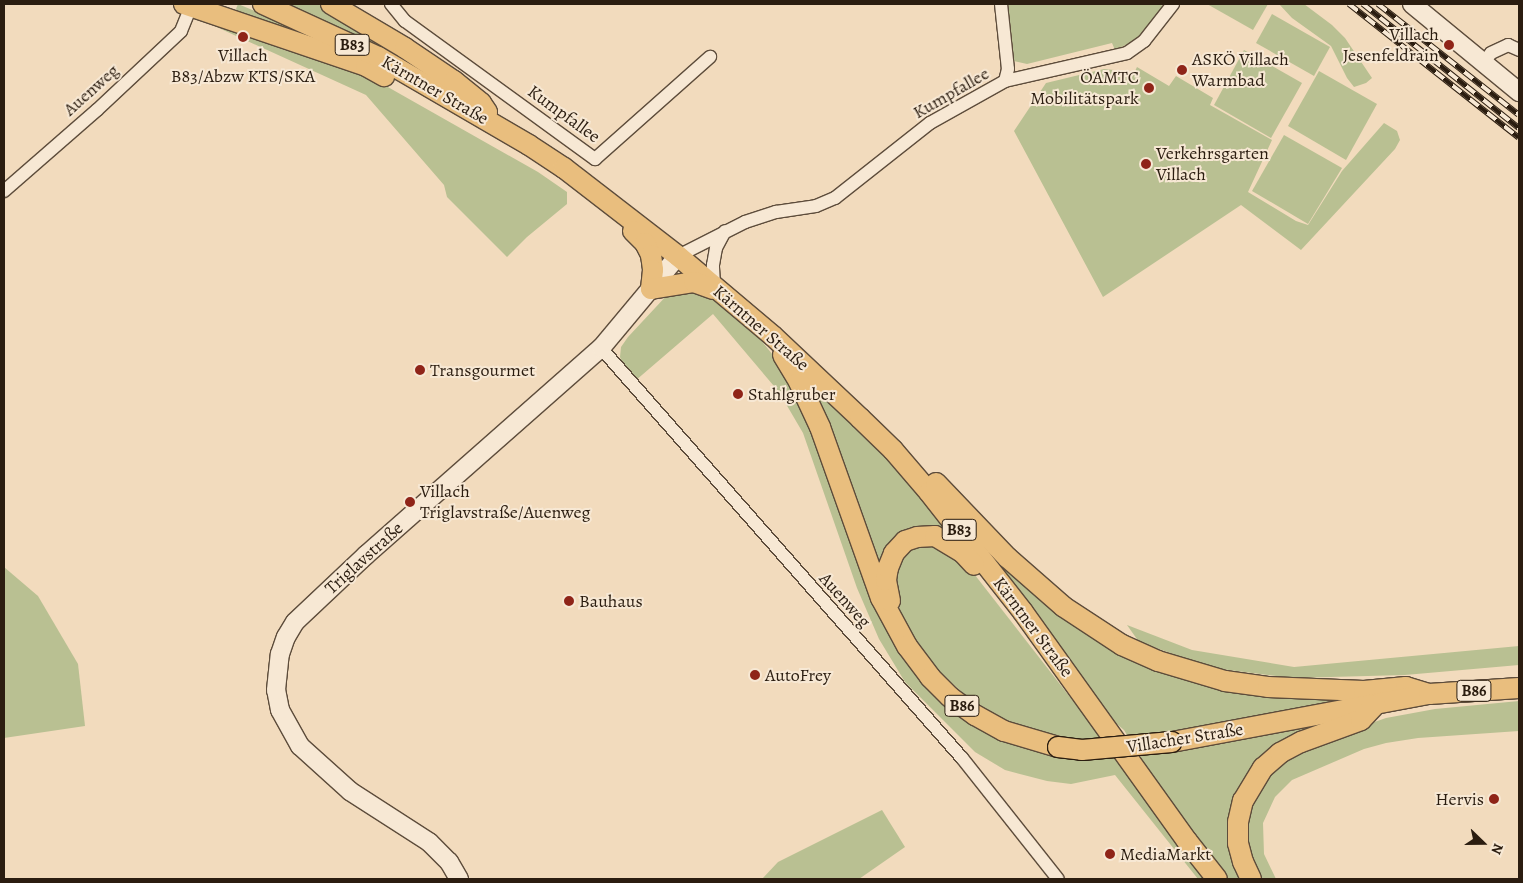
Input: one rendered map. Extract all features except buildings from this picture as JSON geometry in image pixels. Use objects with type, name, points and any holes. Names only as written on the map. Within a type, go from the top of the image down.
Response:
[{"type":"main road","name":"Kärntner Straße","points":[[263,4],[378,57],[492,123],[564,168],[678,256],[773,336],[893,450],[1023,612],[1186,841],[1217,879]]},
{"type":"main road","points":[[331,4],[405,48],[454,81],[481,104],[492,123]]},
{"type":"main road","points":[[188,5],[221,10],[366,66],[405,87],[438,91]]},
{"type":"main road","points":[[629,218],[632,230],[645,243],[651,255],[653,270],[651,289],[694,282],[718,289]]},
{"type":"main road","points":[[773,336],[799,382],[820,427],[881,598],[896,625]]},
{"type":"main road","points":[[893,450],[919,465],[1008,558],[1064,607],[1122,645],[1158,661],[1225,681],[1268,687],[1364,691],[1406,687],[1429,694]]},
{"type":"main road","points":[[896,625],[886,580],[888,568],[894,553],[905,541],[917,537],[935,536],[963,553],[1005,605],[1023,612]]},
{"type":"main road","name":"Villacher Straße","points":[[896,625],[907,646],[925,669],[950,696],[975,716],[1004,731],[1058,747],[1082,750],[1172,742],[1429,694],[1519,688]]},
{"type":"main road","points":[[1251,879],[1243,862],[1238,843],[1238,822],[1243,801],[1263,768],[1280,753],[1301,742],[1361,720],[1375,705]]},
{"type":"street","name":"Kumpfallee","points":[[391,4],[405,21],[595,159],[710,57]]},
{"type":"street","name":"Kumpfallee","points":[[1001,4],[1008,69],[1005,81]]},
{"type":"street","name":"Kumpfallee","points":[[678,256],[725,230],[776,212],[816,206],[835,198],[858,182],[887,156],[930,123],[1005,81],[1127,54],[1144,41],[1173,4]]},
{"type":"street","points":[[1412,4],[1519,92]]},
{"type":"street","name":"Auenweg","points":[[4,191],[97,110],[180,31],[188,5]]},
{"type":"street","points":[[1484,62],[1491,54],[1508,45],[1519,50]]},
{"type":"street","points":[[718,289],[716,248],[725,230]]},
{"type":"street","name":"Triglavstraße","points":[[459,879],[449,862],[429,842],[350,791],[300,746],[288,725],[276,690],[280,654],[295,622],[366,555],[601,348],[678,256]]},
{"type":"street","name":"Auenweg","points":[[601,348],[962,758],[1058,879]]},
{"type":"green space","points":[[238,4],[294,27],[356,58],[239,16],[236,9]]},
{"type":"green space","points":[[284,4],[324,4],[412,64],[410,65]]},
{"type":"green space","points":[[1008,4],[1160,4],[1165,8],[1142,37],[1115,50],[1112,43],[1027,64],[1014,61]]},
{"type":"green space","points":[[1207,4],[1268,4],[1253,30]]},
{"type":"green space","points":[[1279,4],[1304,4],[1332,25],[1345,38],[1372,78],[1366,83],[1354,87],[1347,78],[1331,46],[1292,18]]},
{"type":"green space","points":[[1272,14],[1330,47],[1314,76],[1256,43]]},
{"type":"green space","points":[[204,17],[284,50],[349,65],[538,172],[567,192],[567,204],[527,237],[507,257],[447,197],[444,185],[366,95],[199,19]]},
{"type":"green space","points":[[1244,50],[1302,83],[1271,138],[1214,105]]},
{"type":"green space","name":"Verkehrsgarten Villach","points":[[1137,67],[1169,86],[1176,76],[1213,98],[1210,105],[1272,140],[1248,192],[1296,221],[1308,225],[1342,171],[1384,123],[1397,131],[1400,140],[1395,149],[1301,250],[1241,205],[1103,297],[1014,131],[1046,83],[1104,69],[1114,70],[1131,79]]},
{"type":"green space","points":[[1319,71],[1377,104],[1346,160],[1288,126]]},
{"type":"green space","points":[[1284,135],[1342,168],[1308,224],[1252,191]]},
{"type":"green space","points":[[705,291],[752,329],[789,375],[892,635],[1013,744],[1042,753],[1071,758],[1115,758],[1204,879],[1198,879],[1115,775],[1071,784],[1047,781],[1005,770],[975,752],[905,682],[879,639],[857,588],[803,433],[779,392],[713,314],[635,381],[623,365],[620,357],[621,347],[628,337],[669,293]]},
{"type":"green space","points":[[802,374],[874,443],[946,528],[947,532],[930,530],[880,572]]},
{"type":"green space","points":[[928,543],[964,561],[1105,742],[1070,740],[1022,728],[985,710],[968,698],[933,665],[916,643],[902,617],[893,583],[906,551]]},
{"type":"green space","points":[[998,558],[1106,644],[1327,696],[1330,700],[1327,705],[1130,740],[1124,730],[1112,720],[995,560]]},
{"type":"green space","points":[[4,567],[38,596],[78,664],[85,726],[4,738]]},
{"type":"green space","points":[[1127,625],[1192,650],[1294,667],[1519,646],[1519,665],[1405,675],[1293,678],[1213,668],[1139,642]]},
{"type":"green space","points":[[1519,701],[1519,731],[1418,738],[1386,743],[1364,749],[1292,780],[1275,797],[1263,823],[1264,854],[1276,879],[1257,879],[1247,851],[1247,813],[1277,764],[1340,734],[1386,718],[1435,709]]},
{"type":"green space","points":[[1341,718],[1245,788],[1245,879],[1226,879],[1144,767],[1140,755]]},
{"type":"green space","points":[[882,810],[905,847],[859,879],[762,879],[778,862]]},
{"type":"railway","points":[[1349,4],[1519,138]]},
{"type":"railway","points":[[1363,4],[1519,128]]},
{"type":"railway","points":[[1378,4],[1519,115]]},
{"type":"place","name":"Villach B83/Abzw KTS/SKA","points":[[243,37]]},
{"type":"place","name":"Villach Jesenfeldrain","points":[[1449,45]]},
{"type":"place","name":"ASKÖ Villach Warmbad","points":[[1182,70]]},
{"type":"place","name":"ÖAMTC Mobilitätspark","points":[[1149,88]]},
{"type":"place","name":"Verkehrsgarten Villach","points":[[1146,164]]},
{"type":"place","name":"Transgourmet","points":[[420,370]]},
{"type":"place","name":"Stahlgruber","points":[[738,394]]},
{"type":"place","name":"Villach Triglavstraße/Auenweg","points":[[410,502]]},
{"type":"place","name":"Bauhaus","points":[[569,601]]},
{"type":"place","name":"AutoFrey","points":[[755,675]]},
{"type":"place","name":"Hervis","points":[[1494,799]]},
{"type":"place","name":"MediaMarkt","points":[[1110,854]]}]
